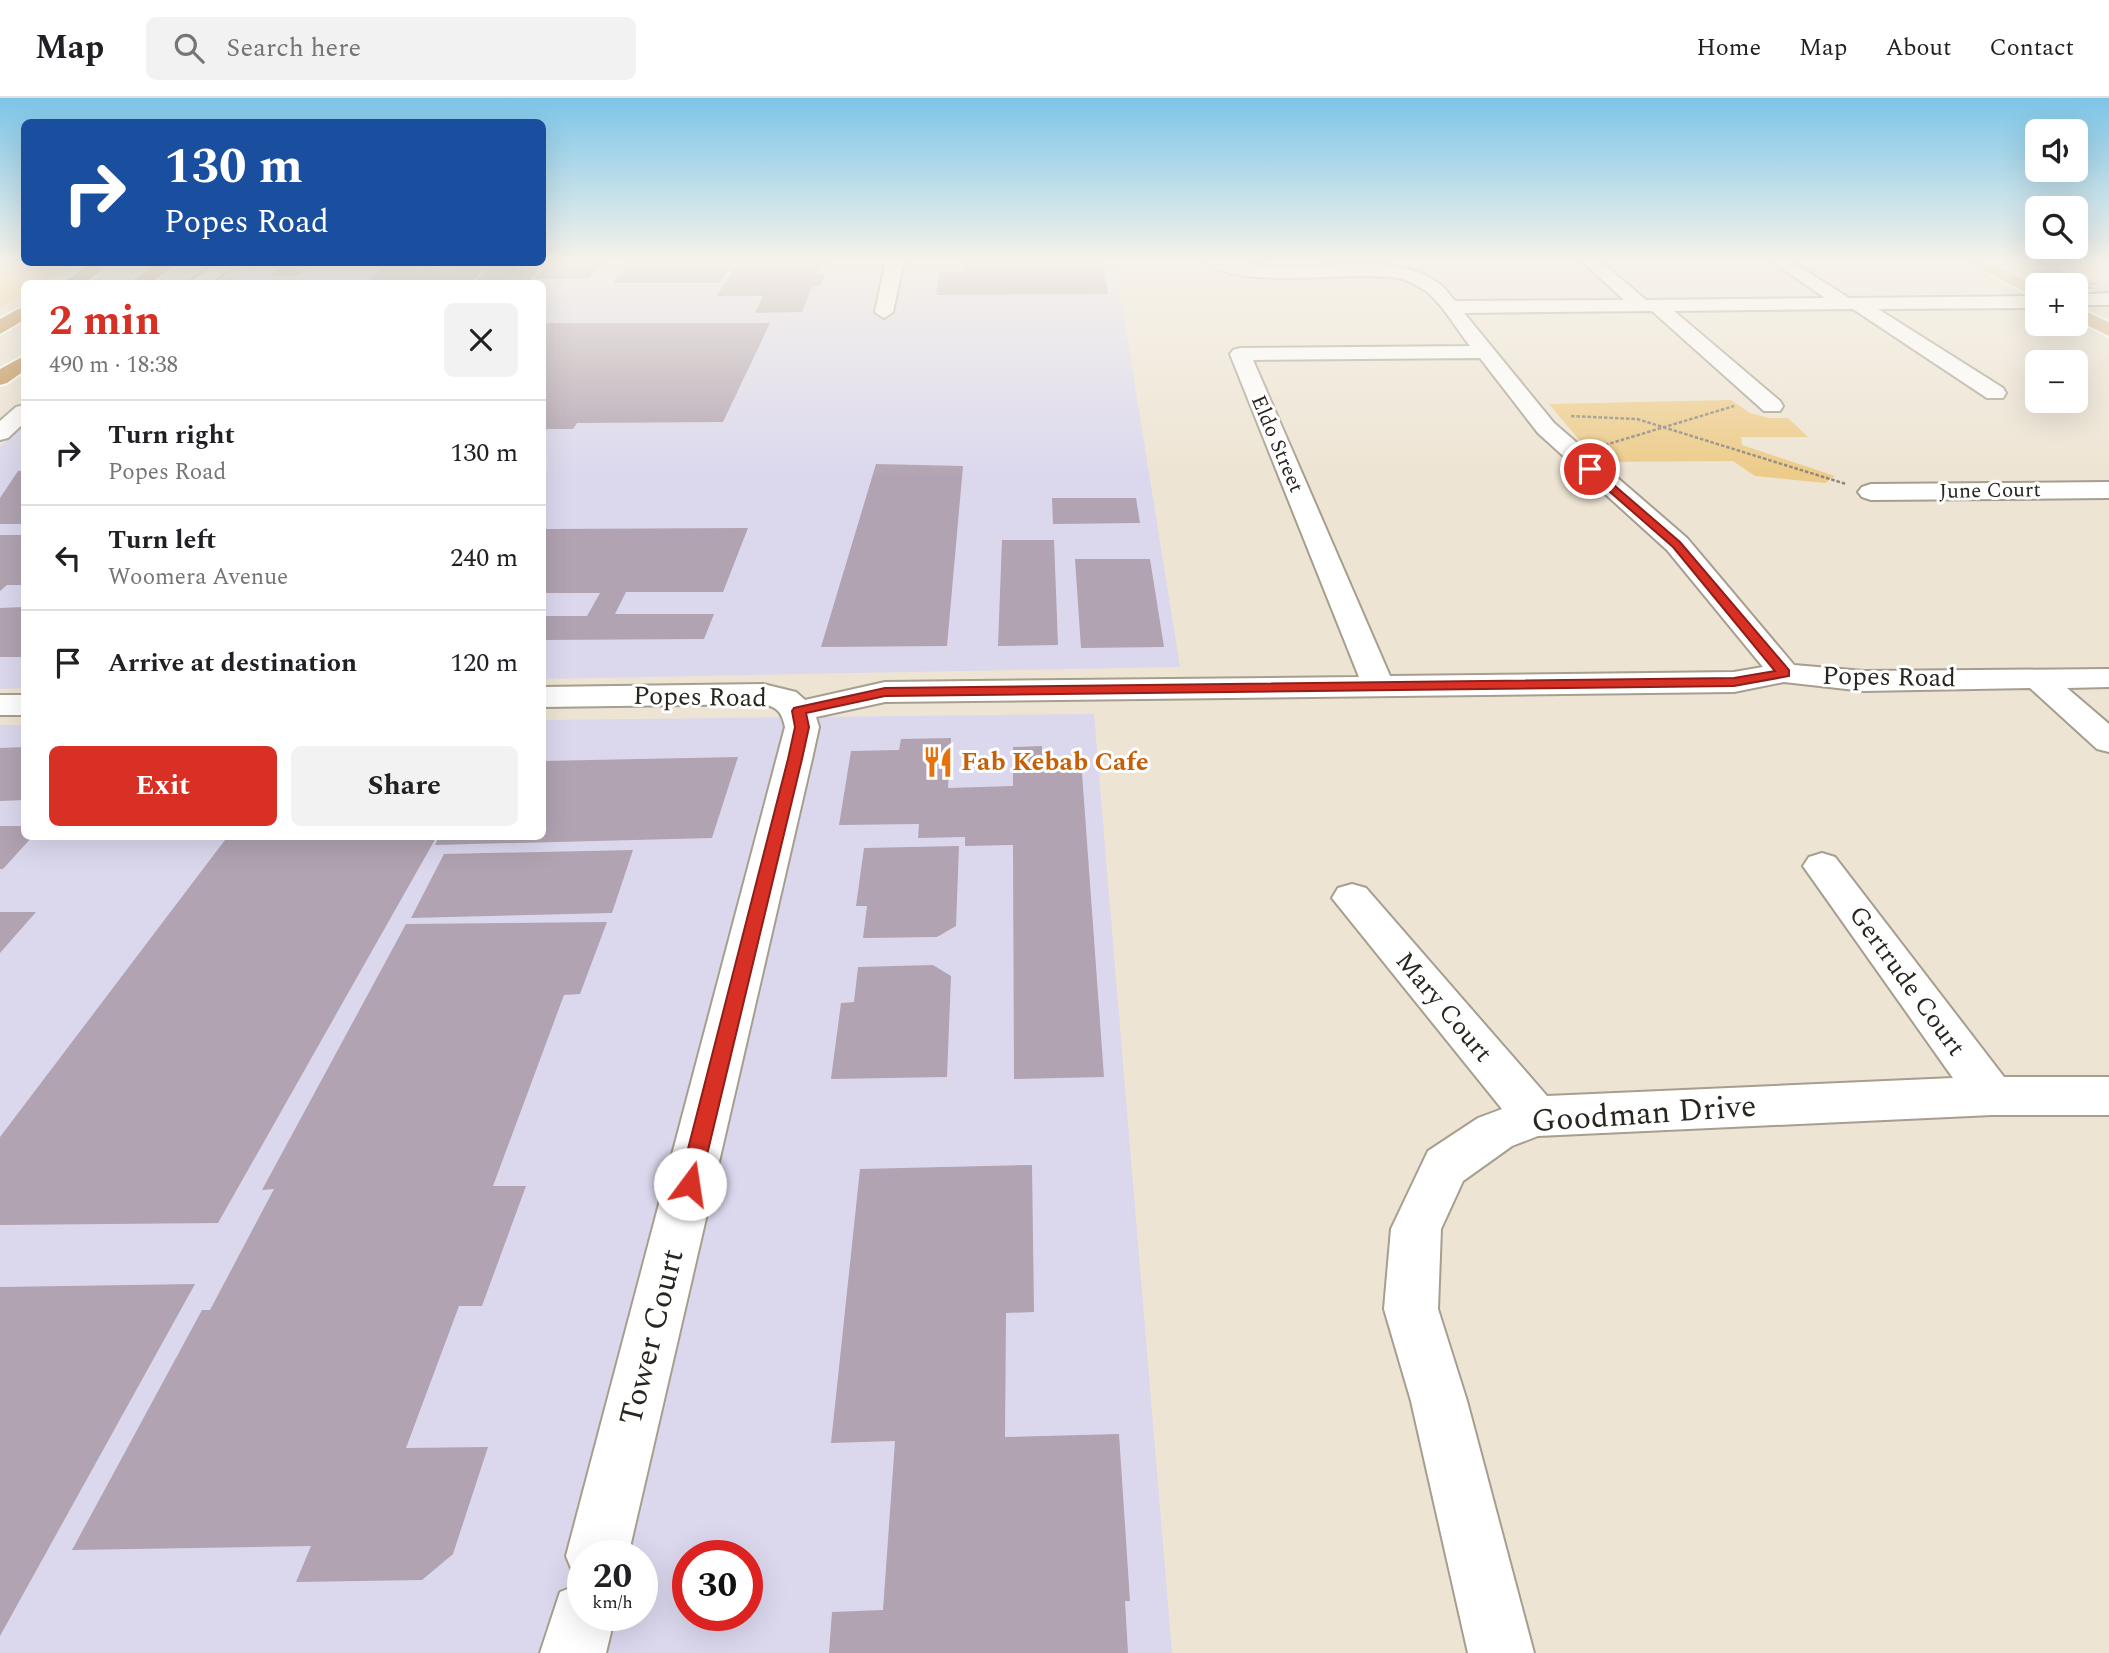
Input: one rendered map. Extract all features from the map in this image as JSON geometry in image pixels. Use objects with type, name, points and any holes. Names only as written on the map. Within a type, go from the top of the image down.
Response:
[{"type":"highway","points":[[0,379],[21,364]]},
{"type":"street","points":[[1472,333],[1534,414],[1573,455],[1676,544],[1784,673]]},
{"type":"street","points":[[1683,333],[1766,400]]},
{"type":"street","points":[[1898,333],[1995,393]]},
{"type":"street","name":"Eldo Street","points":[[1378,685],[1240,355],[1488,352]]},
{"type":"street","points":[[0,433],[21,415]]},
{"type":"street","name":"June Court","points":[[1871,492],[2109,490]]},
{"type":"street","name":"Popes Road","points":[[546,697],[763,694],[785,699],[799,711],[885,692],[1734,682],[1784,673],[1864,681],[2109,678]]},
{"type":"street","points":[[2038,679],[2109,742]]},
{"type":"street","points":[[0,705],[21,705]]},
{"type":"street","name":"Tower Court","points":[[601,1540],[795,759],[802,727],[799,711]]},
{"type":"street","name":"Gertrude Court","points":[[1822,866],[1992,1096]]},
{"type":"street","name":"Mary Court","points":[[1352,898],[1536,1116]]},
{"type":"street","name":"Goodman Drive","points":[[1501,1653],[1438,1401],[1410,1309],[1416,1229],[1445,1166],[1495,1132],[1536,1116],[1992,1096],[2109,1096]]},
{"type":"street","points":[[573,1653],[579,1631]]},
{"type":"path","points":[[1573,455],[1766,400]]},
{"type":"path","points":[[1534,414],[1637,419],[1871,492]]},
{"type":"shaded area","points":[[546,333],[1127,333],[1180,667],[546,679]]},
{"type":"shaded area","points":[[1731,400],[1750,413],[1769,418],[1788,418],[1808,437],[1741,437],[1742,445],[1835,476],[1825,483],[1755,476],[1733,461],[1606,462],[1581,442],[1549,404]]},
{"type":"shaded area","points":[[21,427],[21,688],[0,689],[0,447]]},
{"type":"shaded area","points":[[1094,714],[1172,1653],[0,1653],[0,725],[21,725],[21,840],[546,840],[546,720]]},
{"type":"building","points":[[546,333],[765,333],[723,422],[577,423],[573,429],[546,429]]},
{"type":"building","points":[[876,464],[963,466],[947,646],[821,647]]},
{"type":"building","points":[[18,471],[21,471],[21,524],[0,524],[0,498]]},
{"type":"building","points":[[1052,498],[1136,498],[1140,523],[1053,524]]},
{"type":"building","points":[[748,528],[723,592],[626,592],[615,614],[714,614],[704,639],[546,640],[546,616],[587,616],[600,593],[546,593],[546,529]]},
{"type":"building","points":[[0,535],[21,535],[21,585],[7,585],[0,591]]},
{"type":"building","points":[[1002,540],[1054,540],[1058,645],[998,646]]},
{"type":"building","points":[[1075,559],[1150,559],[1164,647],[1081,648]]},
{"type":"building","points":[[21,607],[21,657],[0,657],[0,608]]},
{"type":"building","points":[[951,738],[948,788],[1013,786],[1013,747],[1042,746],[1042,760],[1081,759],[1104,1077],[1014,1079],[1013,845],[965,846],[965,837],[918,838],[919,824],[839,825],[851,751],[899,750],[901,739]]},
{"type":"building","points":[[21,747],[21,800],[0,801],[0,748]]},
{"type":"building","points":[[738,757],[712,838],[435,845],[437,840],[546,840],[546,761]]},
{"type":"building","points":[[0,826],[21,826],[21,840],[29,840],[3,869],[0,869]]},
{"type":"building","points":[[225,840],[435,840],[218,1223],[0,1225],[0,1137]]},
{"type":"building","points":[[959,846],[956,926],[937,937],[863,938],[867,906],[856,906],[864,848]]},
{"type":"building","points":[[633,850],[612,913],[411,918],[444,854]]},
{"type":"building","points":[[0,912],[36,912],[0,953]]},
{"type":"building","points":[[607,922],[580,994],[564,995],[493,1186],[526,1186],[482,1306],[459,1306],[406,1448],[488,1447],[453,1554],[422,1580],[296,1582],[311,1546],[72,1550],[202,1310],[210,1310],[274,1189],[262,1190],[406,924]]},
{"type":"building","points":[[933,965],[951,976],[947,1077],[831,1079],[841,1003],[854,1002],[858,967]]},
{"type":"building","points":[[1032,1165],[1034,1312],[1006,1313],[1005,1437],[1119,1434],[1130,1601],[1125,1601],[1128,1653],[829,1653],[832,1612],[883,1610],[895,1441],[831,1443],[860,1169]]},
{"type":"building","points":[[195,1284],[0,1636],[0,1287]]},
{"type":"place","name":"Fab Kebab Cafe","points":[[938,762]]},
{"type":"route","points":[[690,1184],[795,759],[802,727],[799,711],[885,692],[1734,682],[1784,673],[1676,544],[1590,469]]}]
